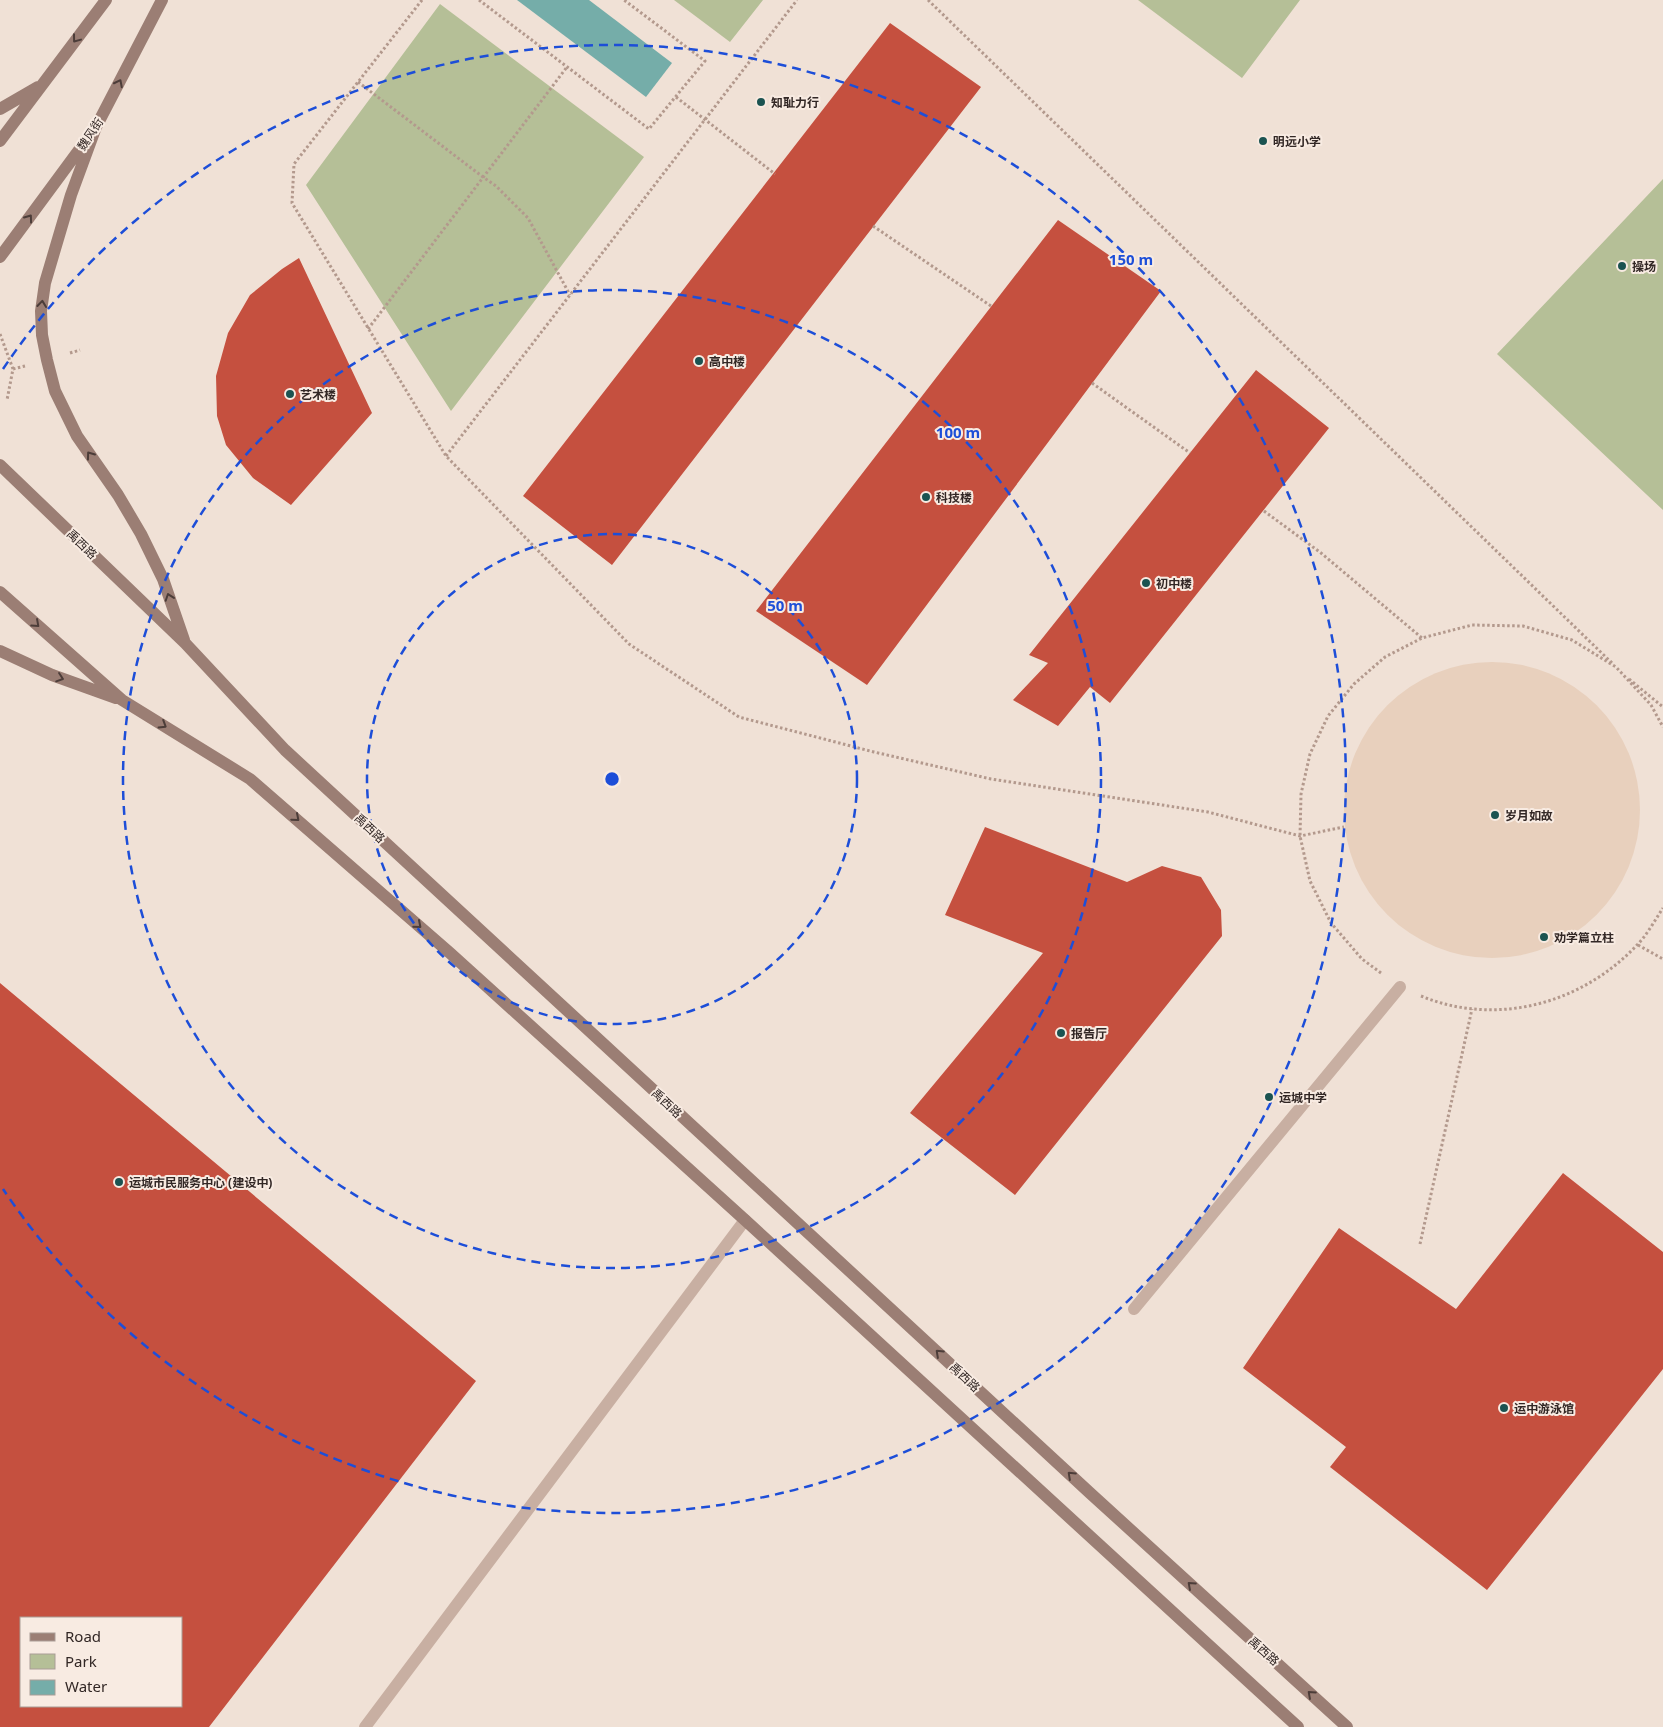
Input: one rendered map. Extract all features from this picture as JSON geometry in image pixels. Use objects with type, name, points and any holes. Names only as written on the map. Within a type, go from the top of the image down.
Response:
[{"type":"main road","points":[[0,141],[106,0]]},
{"type":"main road","name":"魏风街","points":[[0,257],[96,126],[162,0]]},
{"type":"main road","points":[[0,108],[43,84]]},
{"type":"main road","points":[[96,126],[68,203],[44,283],[41,311],[46,360],[55,391],[77,436],[118,495],[141,534],[163,579],[185,643]]},
{"type":"main road","name":"禹西路","points":[[0,465],[185,643],[285,750],[1082,1486],[1347,1727]]},
{"type":"main road","points":[[0,592],[122,700],[250,779],[450,953],[745,1220],[1298,1727]]},
{"type":"main road","points":[[0,651],[52,675],[122,700]]},
{"type":"lane","points":[[1134,1309],[1400,986]]},
{"type":"lane","points":[[365,1727],[745,1220]]},
{"type":"path","points":[[422,0],[294,164],[292,203],[446,456],[629,644],[739,717],[874,752],[991,779],[1208,812],[1300,836],[1344,827]]},
{"type":"path","points":[[479,0],[649,129],[705,61],[624,0]]},
{"type":"path","points":[[446,456],[798,0]]},
{"type":"path","points":[[928,0],[1616,667],[1663,708]]},
{"type":"path","points":[[368,329],[567,67]]},
{"type":"path","points":[[358,82],[496,186],[528,218],[570,295]]},
{"type":"path","points":[[676,97],[775,174]]},
{"type":"path","points":[[873,226],[991,306]]},
{"type":"path","points":[[0,334],[13,369],[7,400]]},
{"type":"path","points":[[67,354],[80,350]]},
{"type":"path","points":[[13,369],[28,365]]},
{"type":"path","points":[[1092,383],[1190,453]]},
{"type":"path","points":[[1264,511],[1321,553],[1422,638]]},
{"type":"path","points":[[1663,727],[1651,705],[1616,667],[1572,640],[1523,626],[1472,625],[1422,638],[1385,657],[1354,684],[1328,716],[1310,754],[1301,794],[1300,836],[1310,881],[1331,923],[1362,959],[1400,986],[1435,1001],[1472,1009],[1518,1009],[1563,997],[1604,975],[1638,945],[1663,908]]},
{"type":"path","points":[[1638,945],[1663,958]]},
{"type":"path","points":[[1420,1244],[1472,1009]]},
{"type":"green space","points":[[674,0],[763,0],[730,42]]},
{"type":"green space","points":[[1138,0],[1300,0],[1242,78]]},
{"type":"green space","points":[[440,4],[644,157],[451,411],[306,185]]},
{"type":"green space","name":"操场","points":[[1663,179],[1663,510],[1497,354]]},
{"type":"shaded area","points":[[1492,662],[1521,665],[1549,673],[1574,687],[1597,705],[1615,728],[1629,753],[1637,781],[1640,810],[1637,839],[1629,867],[1615,892],[1597,915],[1574,933],[1549,947],[1521,955],[1492,958],[1463,955],[1435,947],[1410,933],[1387,915],[1369,892],[1355,867],[1347,839],[1344,810],[1347,781],[1355,753],[1369,728],[1387,705],[1410,687],[1435,673],[1463,665]]},
{"type":"water","points":[[517,0],[589,0],[672,63],[646,97]]},
{"type":"building","name":"高中楼","points":[[890,23],[981,87],[612,565],[523,496]]},
{"type":"building","name":"科技楼","points":[[1058,220],[1161,291],[867,685],[756,611]]},
{"type":"building","name":"艺术楼","points":[[299,258],[372,413],[291,505],[253,478],[226,445],[217,416],[216,376],[228,333],[250,295]]},
{"type":"building","name":"初中楼","points":[[1256,370],[1329,428],[1110,703],[1090,687],[1058,726],[1013,700],[1048,663],[1029,655]]},
{"type":"building","name":"报告厅","points":[[985,827],[1127,882],[1162,866],[1201,877],[1221,910],[1222,936],[1015,1195],[910,1113],[1043,953],[945,915]]},
{"type":"building","name":"运城市民服务中心 (建设中)","points":[[0,983],[476,1381],[209,1727],[0,1727]]},
{"type":"building","name":"运中游泳馆","points":[[1563,1173],[1663,1252],[1663,1369],[1487,1590],[1330,1467],[1346,1447],[1243,1368],[1339,1228],[1456,1309]]},
{"type":"place","name":"知耻力行","points":[[761,102]]},
{"type":"place","name":"明远小学","points":[[1263,141]]},
{"type":"place","name":"操场","points":[[1622,266]]},
{"type":"place","name":"高中楼","points":[[699,361]]},
{"type":"place","name":"艺术楼","points":[[290,394]]},
{"type":"place","name":"科技楼","points":[[926,497]]},
{"type":"place","name":"初中楼","points":[[1146,583]]},
{"type":"place","name":"岁月如故","points":[[1495,815]]},
{"type":"place","name":"劝学篇立柱","points":[[1544,937]]},
{"type":"place","name":"报告厅","points":[[1061,1033]]},
{"type":"place","name":"运城中学","points":[[1269,1097]]},
{"type":"place","name":"运城市民服务中心 (建设中)","points":[[119,1182]]},
{"type":"place","name":"运中游泳馆","points":[[1504,1408]]}]
